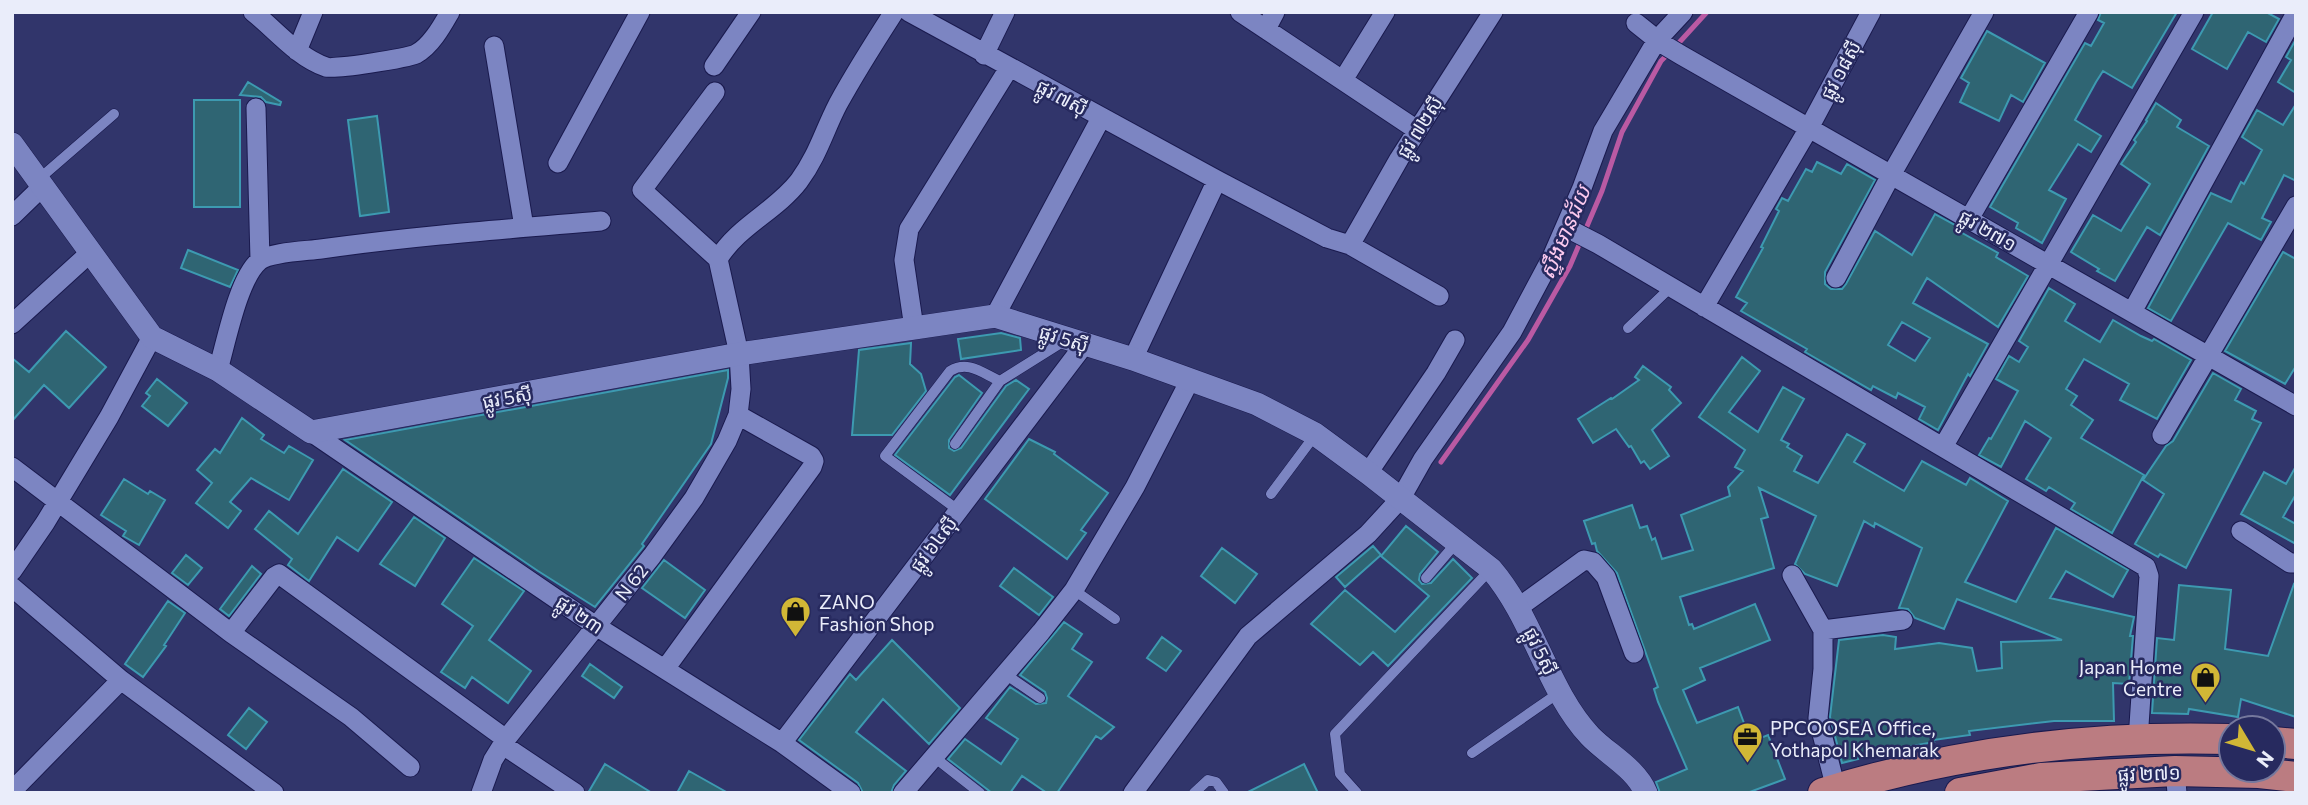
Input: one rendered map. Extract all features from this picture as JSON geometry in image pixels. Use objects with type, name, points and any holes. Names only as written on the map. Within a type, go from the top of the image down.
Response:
[{"type":"main road","name":"ផ្លូវ ២៧១","points":[[1830,791],[1951,761],[2035,747],[2138,740],[2217,739]]},
{"type":"main road","name":"ផ្លូវ ២៧១","points":[[1960,793],[2041,778],[2176,782],[2259,773],[2296,777]]},
{"type":"street","points":[[253,12],[298,51],[327,67],[344,68],[416,53],[438,32],[450,12]]},
{"type":"street","points":[[298,51],[313,12]]},
{"type":"street","points":[[558,163],[640,12]]},
{"type":"street","points":[[714,66],[751,12]]},
{"type":"street","points":[[984,55],[1005,12]]},
{"type":"street","points":[[1240,12],[1270,20],[1343,80],[1417,130]]},
{"type":"street","points":[[1343,80],[1385,12]]},
{"type":"street","name":"ផ្លូវ ៧២ស៊ី","points":[[1350,245],[1417,130],[1493,12]]},
{"type":"street","points":[[1133,793],[1248,636],[1368,534],[1401,498],[1423,459],[1513,332],[1577,233],[1582,188],[1603,131],[1659,42],[1683,12]]},
{"type":"street","name":"ផ្លូវ ១៨ស៊ី","points":[[1704,307],[1809,128],[1871,12]]},
{"type":"street","points":[[1836,278],[1983,12]]},
{"type":"street","points":[[1969,219],[2090,12]]},
{"type":"street","points":[[1942,447],[2194,12]]},
{"type":"street","points":[[715,92],[642,190],[719,259],[725,248],[772,209],[797,183],[817,154],[837,107],[864,59],[907,13]]},
{"type":"street","name":"ផ្លូវ ៧ស៊ី","points":[[907,13],[1327,238],[1350,245],[1439,296]]},
{"type":"street","points":[[2132,312],[2296,13]]},
{"type":"street","name":"ផ្លូវ ២៧១","points":[[1636,23],[1659,42],[1681,55],[2295,403]]},
{"type":"street","points":[[494,46],[524,227]]},
{"type":"street","points":[[914,328],[904,260],[909,229],[1009,68]]},
{"type":"street","points":[[218,370],[234,309],[249,275],[260,260],[256,108]]},
{"type":"street","points":[[995,316],[1101,118]]},
{"type":"street","points":[[12,144],[152,337],[218,370],[311,432]]},
{"type":"street","points":[[1133,359],[1217,180]]},
{"type":"street","points":[[12,216],[41,183]]},
{"type":"street","points":[[2162,435],[2296,206]]},
{"type":"street","points":[[260,260],[418,236],[601,221]]},
{"type":"street","points":[[1577,233],[2146,567],[2149,576],[2138,740]]},
{"type":"street","points":[[12,324],[91,252]]},
{"type":"street","name":"N 62","points":[[481,793],[504,742],[694,498],[727,441],[738,415],[741,389],[739,354],[719,259]]},
{"type":"street","name":"ផ្លូវ 5ស៊ី","points":[[311,432],[739,354],[995,316],[1133,359],[1257,404],[1315,434],[1492,569],[1508,588],[1561,692],[1589,735],[1627,769],[1646,793]]},
{"type":"street","points":[[12,571],[45,523],[109,417],[152,337]]},
{"type":"street","points":[[1368,473],[1436,373],[1455,340]]},
{"type":"street","name":"ផ្លូវ ៦៤ស៊ី","points":[[782,743],[958,510],[1075,342]]},
{"type":"street","points":[[903,793],[1074,590],[1135,487],[1190,380]]},
{"type":"street","points":[[665,669],[814,461],[811,456],[738,415]]},
{"type":"street","name":"ផ្លូវ ២៣","points":[[311,432],[596,626],[782,743],[838,789]]},
{"type":"street","points":[[12,467],[231,632],[351,717],[410,767]]},
{"type":"street","points":[[2241,531],[2290,563],[2296,563]]},
{"type":"street","points":[[1519,607],[1584,560],[1593,562],[1606,577],[1634,653]]},
{"type":"street","points":[[231,632],[279,574],[575,793]]},
{"type":"street","points":[[1792,575],[1823,630],[1823,669],[1818,718],[1830,791]]},
{"type":"street","points":[[12,587],[121,680],[262,789]]},
{"type":"street","points":[[1823,630],[1903,620]]},
{"type":"street","points":[[12,791],[121,680]]},
{"type":"lane","points":[[41,183],[114,114]]},
{"type":"lane","points":[[1628,328],[1671,287]]},
{"type":"lane","points":[[955,444],[1000,381],[1075,342]]},
{"type":"lane","points":[[958,510],[885,456],[950,371],[959,366],[967,366],[1000,381]]},
{"type":"lane","points":[[1271,494],[1315,434]]},
{"type":"lane","points":[[1426,578],[1457,542]]},
{"type":"lane","points":[[1357,793],[1340,774],[1335,734],[1492,569]]},
{"type":"lane","points":[[1074,590],[1115,618]]},
{"type":"lane","points":[[1004,674],[1040,698]]},
{"type":"lane","points":[[1472,753],[1561,692]]},
{"type":"lane","points":[[934,757],[980,793]]},
{"type":"lane","points":[[1194,793],[1208,780],[1216,782],[1224,793]]},
{"type":"building","points":[[2101,12],[2177,12],[2132,88],[2103,71],[2096,82],[2075,120],[2101,136],[2091,152],[2078,144],[2049,190],[2066,199],[2042,243],[2016,228],[2018,223],[1990,207],[2085,43],[2091,46],[2104,23],[2098,20]]},
{"type":"building","points":[[2213,12],[2266,12],[2279,19],[2266,42],[2248,32],[2227,69],[2192,49]]},
{"type":"building","points":[[1987,31],[2045,63],[2023,102],[2011,95],[1999,121],[1960,102],[1969,83],[1961,78]]},
{"type":"building","points":[[2296,39],[2296,93],[2278,82],[2291,60],[2286,57]]},
{"type":"building","points":[[248,82],[281,102],[280,105],[266,102],[261,97],[240,95]]},
{"type":"building","points":[[194,100],[240,100],[240,207],[194,207]]},
{"type":"building","points":[[2156,103],[2181,120],[2177,127],[2209,146],[2160,235],[2147,227],[2115,281],[2071,252],[2093,215],[2121,231],[2150,184],[2121,164]]},
{"type":"building","points":[[2296,104],[2296,181],[2284,175],[2262,218],[2271,222],[2261,240],[2228,223],[2171,321],[2148,308],[2211,193],[2231,202],[2241,182],[2244,184],[2262,150],[2242,137],[2257,110],[2283,125]]},
{"type":"building","points":[[377,116],[389,212],[360,216],[348,120]]},
{"type":"building","points":[[1817,162],[1841,174],[1847,164],[1875,180],[1825,272],[1825,284],[1831,289],[1842,289],[1846,284],[1875,231],[1912,255],[1935,214],[1957,226],[1955,229],[1998,253],[1996,257],[2028,276],[1998,327],[1927,278],[1913,303],[1988,344],[1970,376],[1968,374],[1938,430],[1919,419],[1925,407],[1898,393],[1896,398],[1873,386],[1871,390],[1741,311],[1747,303],[1736,297],[1763,248],[1761,247],[1779,211],[1776,209],[1782,198],[1788,201],[1806,169],[1812,172]],"holes":[[[1902,322],[1930,338],[1915,361],[1888,345]]]},
{"type":"building","points":[[188,250],[238,270],[230,287],[181,268]]},
{"type":"building","points":[[2283,252],[2296,259],[2296,366],[2285,384],[2225,351]]},
{"type":"building","points":[[2049,288],[2075,304],[2065,321],[2100,342],[2113,320],[2191,360],[2157,419],[2120,400],[2129,384],[2084,359],[2066,389],[2077,396],[2071,405],[2093,420],[2081,438],[2144,475],[2112,533],[2071,509],[2075,503],[2049,487],[2046,491],[2026,479],[2051,438],[2025,421],[2001,467],[1979,455],[2018,391],[1996,379],[2009,356],[2019,362],[2028,347],[2019,341]]},
{"type":"building","points":[[66,331],[106,367],[69,408],[44,385],[12,421],[12,358],[29,372]]},
{"type":"building","points":[[1001,333],[1020,338],[1021,350],[961,359],[958,339]]},
{"type":"building","points":[[911,343],[910,364],[921,374],[926,391],[892,435],[852,435],[859,350]]},
{"type":"building","points":[[1742,357],[1760,371],[1729,412],[1758,432],[1783,387],[1804,399],[1781,440],[1802,456],[1794,471],[1818,483],[1847,434],[1865,444],[1854,462],[1904,491],[1922,461],[1966,485],[1970,478],[2008,501],[1965,582],[2016,602],[2056,528],[2128,570],[2113,597],[2066,571],[2050,598],[2134,617],[2130,636],[2133,636],[2129,684],[2113,683],[2114,721],[2054,721],[1969,731],[1970,735],[1857,756],[1858,759],[1842,763],[1830,717],[1839,640],[1883,635],[1896,637],[1895,649],[1939,643],[1972,648],[1977,671],[2002,668],[2001,642],[2062,640],[1957,599],[1944,629],[1915,618],[1908,609],[1899,608],[1922,548],[1875,523],[1874,527],[1864,521],[1837,586],[1805,574],[1795,564],[1816,516],[1759,488],[1768,517],[1761,519],[1774,568],[1680,597],[1689,625],[1692,624],[1694,629],[1755,604],[1770,640],[1700,668],[1705,680],[1683,690],[1697,723],[1738,707],[1751,742],[1768,735],[1785,779],[1747,793],[1660,793],[1656,782],[1687,769],[1658,702],[1654,689],[1658,687],[1617,573],[1597,551],[1595,543],[1592,544],[1584,521],[1632,505],[1640,528],[1647,526],[1652,540],[1655,538],[1662,559],[1693,550],[1681,515],[1730,496],[1728,487],[1743,471],[1735,467],[1745,450],[1699,417]]},
{"type":"building","points":[[1643,366],[1671,387],[1669,390],[1681,403],[1652,430],[1669,456],[1650,469],[1644,461],[1641,463],[1616,429],[1593,443],[1578,419],[1639,380],[1635,377]]},
{"type":"building","points":[[728,370],[711,444],[642,544],[644,546],[595,607],[345,440]]},
{"type":"building","points":[[2213,373],[2241,389],[2235,400],[2256,411],[2252,419],[2261,423],[2186,568],[2135,544],[2164,494],[2143,480],[2166,446],[2173,441]]},
{"type":"building","points":[[959,375],[982,393],[949,440],[949,448],[954,451],[961,448],[1006,386],[1016,380],[1029,389],[950,495],[895,455]]},
{"type":"building","points":[[157,379],[187,403],[168,426],[142,406],[150,396],[146,393]]},
{"type":"building","points":[[242,418],[264,435],[261,439],[284,453],[289,446],[313,460],[289,500],[251,478],[230,502],[241,511],[228,528],[196,503],[212,483],[197,470],[215,449],[220,453]]},
{"type":"building","points":[[1029,439],[1055,452],[1054,454],[1108,493],[1081,530],[1086,533],[1067,559],[985,499]]},
{"type":"building","points":[[2296,466],[2296,494],[2283,517],[2296,524],[2296,544],[2241,514],[2264,472],[2286,484]]},
{"type":"building","points":[[343,469],[392,502],[358,551],[337,537],[309,581],[288,565],[292,559],[255,529],[269,511],[298,534]]},
{"type":"building","points":[[124,479],[148,494],[150,491],[165,500],[139,545],[123,536],[126,531],[101,515]]},
{"type":"building","points":[[414,517],[445,538],[415,586],[380,564]]},
{"type":"building","points":[[1406,526],[1438,552],[1420,574],[1419,580],[1422,584],[1431,583],[1453,559],[1472,578],[1388,666],[1373,652],[1360,665],[1311,624],[1345,590],[1395,632],[1429,596],[1381,556]]},
{"type":"building","points":[[1373,546],[1381,555],[1345,587],[1336,577]]},
{"type":"building","points":[[1222,548],[1257,574],[1235,603],[1201,576]]},
{"type":"building","points":[[186,555],[202,568],[188,585],[172,573]]},
{"type":"building","points":[[474,558],[524,591],[489,640],[531,671],[508,703],[472,677],[465,688],[441,672],[473,626],[442,604]]},
{"type":"building","points":[[664,560],[705,590],[685,618],[642,588]]},
{"type":"building","points":[[252,566],[261,574],[229,616],[220,609]]},
{"type":"building","points":[[1014,568],[1053,597],[1039,615],[1000,586]]},
{"type":"building","points":[[2294,584],[2296,717],[2241,699],[2238,714],[2189,709],[2188,714],[2152,713],[2157,638],[2174,640],[2179,585],[2231,590],[2225,649],[2268,656]]},
{"type":"building","points":[[168,601],[185,613],[164,645],[166,646],[143,677],[125,664]]},
{"type":"building","points":[[1064,622],[1082,634],[1072,649],[1092,662],[1068,696],[1114,727],[1101,739],[1096,736],[1057,793],[1047,793],[1022,776],[1010,793],[992,793],[948,759],[965,739],[1001,764],[1018,739],[986,718],[1010,687],[1036,704],[1046,703],[1045,692],[1020,675]]},
{"type":"building","points":[[1162,637],[1181,651],[1166,671],[1147,658]]},
{"type":"building","points":[[892,640],[960,708],[929,744],[883,699],[856,732],[906,771],[891,793],[863,793],[858,783],[799,740],[850,674],[856,680]]},
{"type":"building","points":[[590,664],[622,687],[614,698],[582,676]]},
{"type":"building","points":[[249,708],[267,722],[246,749],[228,735]]},
{"type":"building","points":[[605,764],[652,793],[588,793]]},
{"type":"building","points":[[1304,764],[1318,793],[1246,793]]},
{"type":"building","points":[[689,771],[728,793],[677,793]]},
{"type":"waterway","name":"ស្ទឹងមានជ័យ","points":[[1676,46],[1707,12]]},
{"type":"waterway","name":"ស្ទឹងមានជ័យ","points":[[1441,462],[1528,340],[1570,266],[1602,191],[1622,132],[1661,61],[1669,53]]},
{"type":"place","name":"ZANO Fashion Shop","points":[[796,639]]},
{"type":"place","name":"Japan Home Centre","points":[[2205,704]]},
{"type":"place","name":"PPCOOSEA Office, Yothapol Khemarak","points":[[1747,765]]}]
